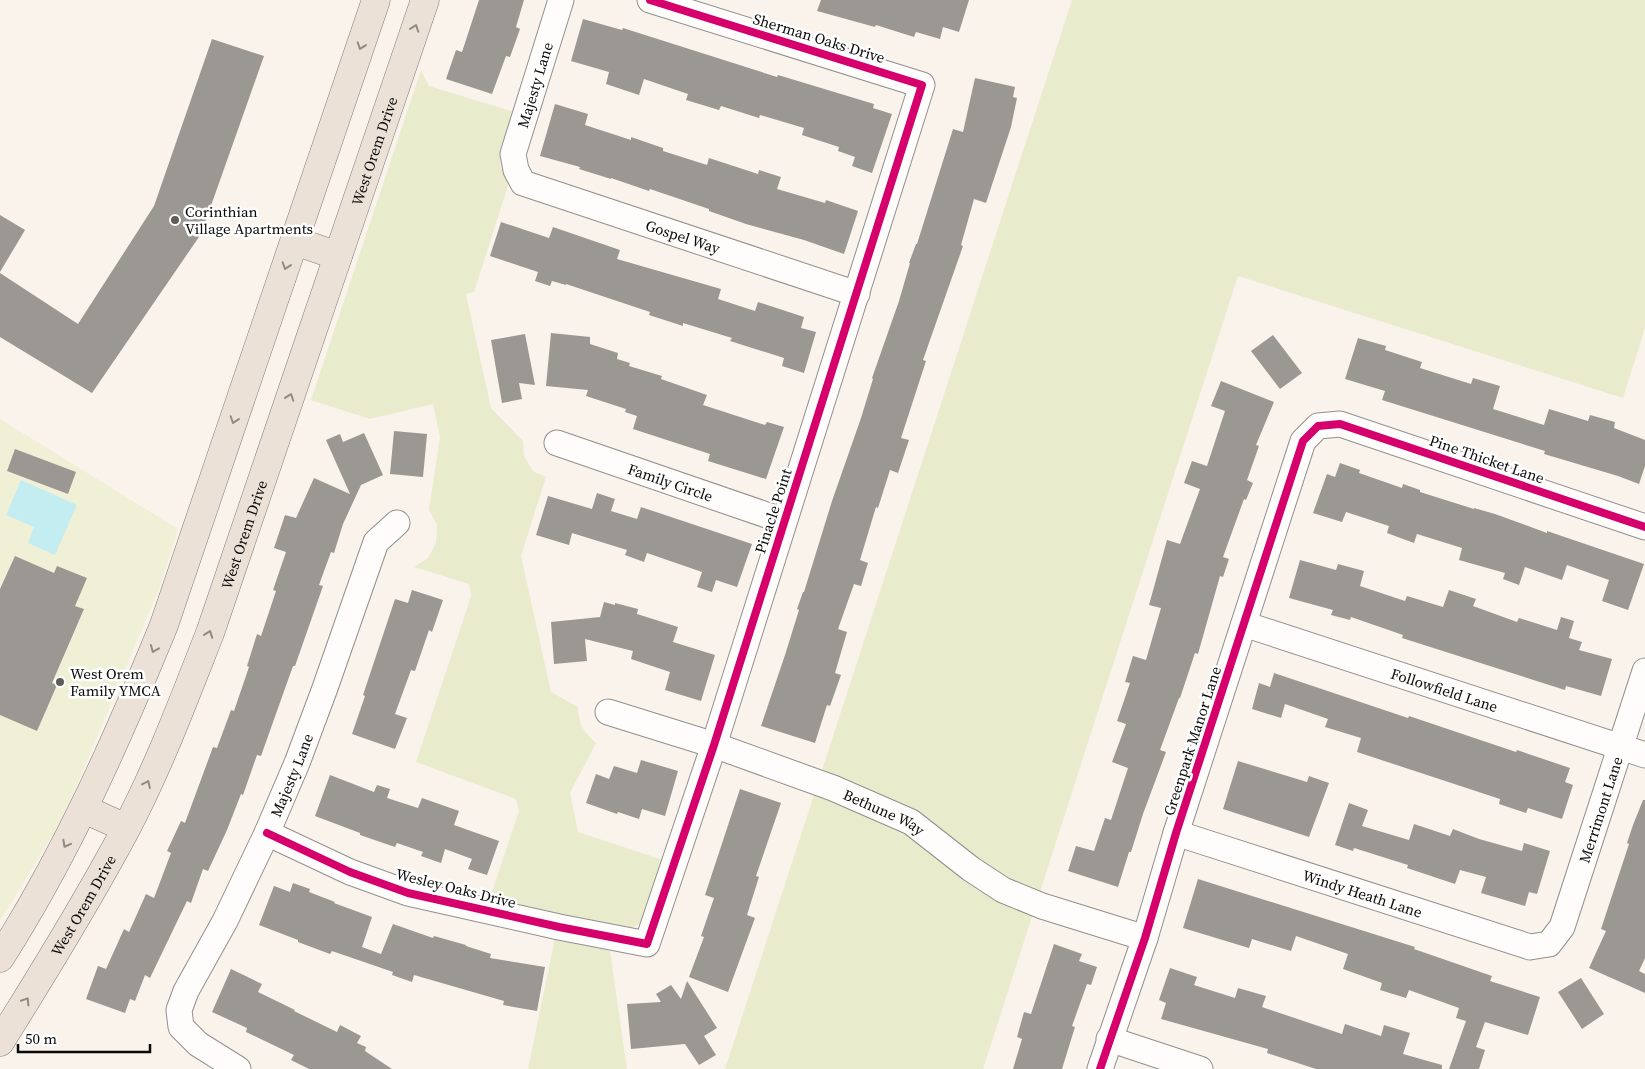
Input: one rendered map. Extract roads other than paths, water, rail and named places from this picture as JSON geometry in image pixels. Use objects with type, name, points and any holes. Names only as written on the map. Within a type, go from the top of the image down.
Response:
[{"type":"main road","points":[[0,958],[57,860],[84,809],[122,726],[164,625],[376,0]]},
{"type":"main road","name":"West Orem Drive","points":[[0,1042],[42,975],[126,828],[175,722],[210,633],[425,0]]},
{"type":"main road","points":[[294,241],[338,256]]},
{"type":"main road","points":[[84,809],[126,828]]},
{"type":"street","name":"Majesty Lane","points":[[516,170],[513,154],[561,0]]},
{"type":"street","name":"Sherman Oaks Drive","points":[[650,0],[922,85]]},
{"type":"street","name":"Pinacle Point","points":[[647,944],[714,746],[922,85]]},
{"type":"street","name":"Gospel Way","points":[[516,170],[523,183],[857,294]]},
{"type":"street","name":"Pine Thicket Lane","points":[[1318,426],[1340,424],[1645,527]]},
{"type":"street","name":"Greenpark Manor Lane","points":[[1100,1069],[1145,938],[1176,833],[1303,441],[1318,426]]},
{"type":"street","name":"Family Circle","points":[[557,443],[784,521]]},
{"type":"street","name":"Majesty Lane","points":[[238,1069],[198,1044],[181,1027],[179,1010],[186,992],[225,921],[267,833],[297,762],[376,542],[397,523]]},
{"type":"street","name":"Followfield Lane","points":[[1244,624],[1645,754]]},
{"type":"street","name":"Merrimont Lane","points":[[1549,944],[1562,926],[1645,671]]},
{"type":"street","name":"Bethune Way","points":[[608,712],[714,746],[833,788],[911,822],[971,869],[1003,890],[1042,906],[1145,938]]},
{"type":"street","name":"Wesley Oaks Drive","points":[[267,833],[350,872],[408,893],[647,944]]},
{"type":"street","name":"Windy Heath Lane","points":[[1176,833],[1530,947],[1549,944]]},
{"type":"street","points":[[1109,1040],[1200,1069]]},
{"type":"water","points":[[21,480],[77,505],[55,555],[28,543],[34,527],[6,515]]},
{"type":"place","name":"Corinthian Village Apartments","points":[[175,220]]},
{"type":"place","name":"West Orem Family YMCA","points":[[60,682]]}]
